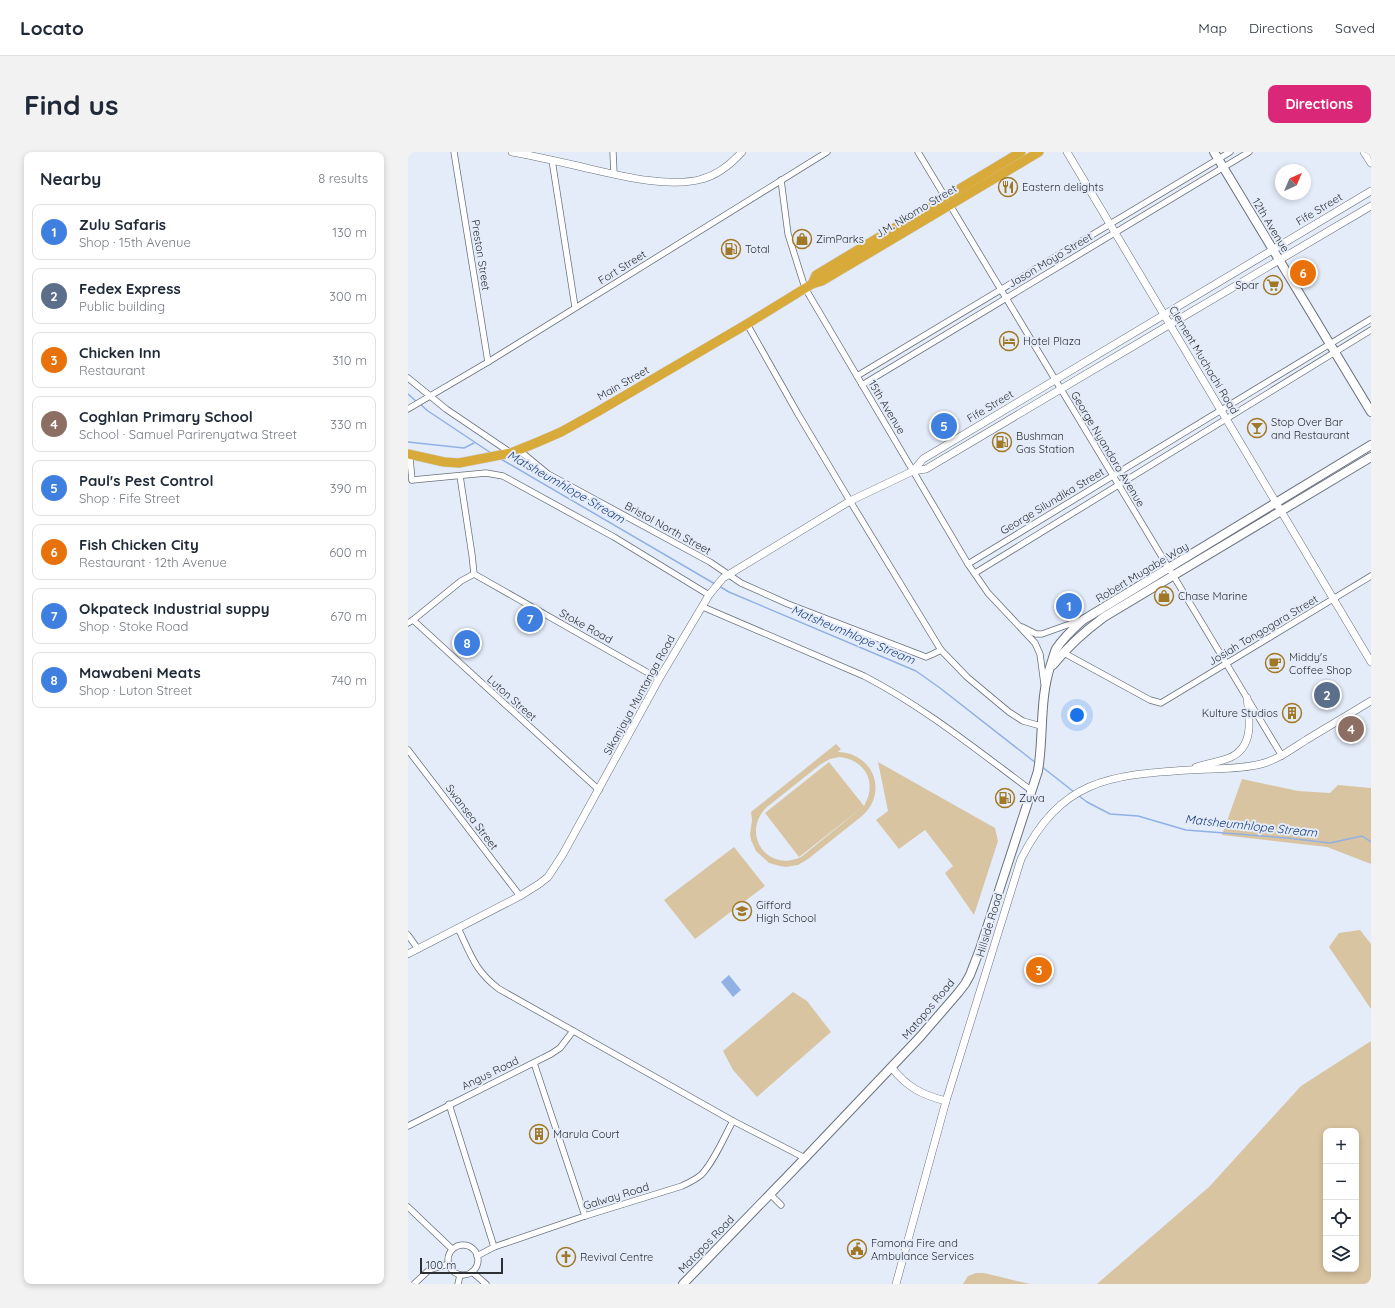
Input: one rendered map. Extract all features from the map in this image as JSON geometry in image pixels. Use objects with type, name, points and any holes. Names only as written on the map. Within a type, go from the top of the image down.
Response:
[{"type":"highway","name":"J.M. Nkomo Street","points":[[808,286],[822,282],[1021,152]]},
{"type":"highway","name":"J.M. Nkomo Street","points":[[947,201],[1039,152]]},
{"type":"highway","name":"Main Street","points":[[409,457],[459,463],[510,453],[561,432],[747,324],[808,286]]},
{"type":"main road","name":"12th Avenue","points":[[1216,156],[1371,412]]},
{"type":"main road","name":"Robert Mugabe Way","points":[[1049,670],[1056,649],[1068,634],[1083,620],[1371,445]]},
{"type":"main road","name":"Robert Mugabe Way","points":[[1049,670],[1064,652],[1089,628],[1104,617],[1371,457]]},
{"type":"main road","name":"Matopos Road","points":[[683,1284],[840,1120],[892,1068],[943,1011],[958,993],[970,975],[980,949],[1038,771],[1045,688],[1049,670]]},
{"type":"street","name":"Preston Street","points":[[454,152],[488,362]]},
{"type":"street","points":[[512,152],[614,174],[660,181],[694,181],[703,179],[729,165],[742,152]]},
{"type":"street","points":[[613,152],[614,174]]},
{"type":"street","name":"Fort Street","points":[[410,408],[488,362],[828,152]]},
{"type":"street","name":"George Nyandoro Avenue","points":[[918,152],[1282,756]]},
{"type":"street","name":"Clement Muchachi Road","points":[[1067,152],[1371,662]]},
{"type":"street","name":"Jason Moyo Street","points":[[857,376],[1110,224],[1216,156],[1230,152]]},
{"type":"street","name":"Jason Moyo Street","points":[[862,385],[1249,152]]},
{"type":"street","points":[[1364,152],[1371,163]]},
{"type":"street","points":[[552,160],[575,307]]},
{"type":"street","name":"15th Avenue","points":[[781,180],[788,234],[808,286],[862,385],[968,564],[988,593],[1038,648],[1045,688]]},
{"type":"street","name":"Fife Street","points":[[913,471],[923,459],[1371,191]]},
{"type":"street","name":"Fife Street","points":[[913,471],[926,469],[1371,206]]},
{"type":"street","name":"George Silundika Street","points":[[968,564],[1371,319]]},
{"type":"street","points":[[747,324],[850,501],[941,650],[967,677],[1008,712],[1023,721],[1041,726]]},
{"type":"street","name":"George Silundika Street","points":[[975,573],[1371,330]]},
{"type":"street","name":"Bristol North Street","points":[[408,378],[428,397],[510,453],[524,455],[548,474],[710,562],[725,576],[788,604],[926,657],[941,650]]},
{"type":"street","points":[[409,457],[410,482],[486,473],[509,478],[711,592]]},
{"type":"street","name":"Sikanjaya Muntanga Road","points":[[408,954],[520,896],[548,877],[563,854],[599,790],[659,679],[711,592],[725,576],[850,501],[913,471]]},
{"type":"street","points":[[410,622],[461,581],[474,574],[469,527],[460,476]]},
{"type":"street","name":"Stoke Road","points":[[474,574],[659,679]]},
{"type":"street","name":"Josiah Tongogara Street","points":[[1064,652],[1150,700],[1161,703],[1166,702],[1371,576]]},
{"type":"street","points":[[703,607],[882,685],[945,727],[1032,791]]},
{"type":"street","name":"15th Avenue","points":[[1018,625],[1036,634],[1042,634],[1064,625],[1083,620]]},
{"type":"street","name":"Luton Street","points":[[410,622],[599,790]]},
{"type":"street","points":[[1188,770],[1228,758],[1236,754],[1242,748],[1248,736],[1251,722],[1247,698]]},
{"type":"street","name":"Hillside Road","points":[[896,1284],[946,1101],[1021,859],[1028,844],[1042,823],[1064,801],[1081,790],[1112,778],[1134,774],[1243,768],[1262,764],[1282,756],[1371,701]]},
{"type":"street","name":"Swansea Street","points":[[408,750],[520,896]]},
{"type":"street","points":[[458,928],[477,967],[485,978],[503,992],[733,1121],[805,1158]]},
{"type":"street","points":[[408,935],[418,949]]},
{"type":"street","name":"Angus Road","points":[[408,1126],[449,1104],[534,1063],[560,1048],[573,1031]]},
{"type":"street","points":[[534,1063],[585,1216]]},
{"type":"street","points":[[892,1068],[899,1077],[914,1090],[930,1097],[946,1101]]},
{"type":"street","points":[[449,1104],[494,1247]]},
{"type":"street","name":"Galway Road","points":[[477,1256],[494,1247],[691,1182],[706,1169],[733,1121]]},
{"type":"street","points":[[770,1194],[781,1205]]},
{"type":"street","points":[[408,1207],[452,1249]]},
{"type":"street","points":[[464,1245],[473,1249],[477,1256],[477,1265],[472,1272],[460,1275],[452,1271],[448,1264],[448,1256],[452,1249],[456,1246],[464,1245]]},
{"type":"street","points":[[414,1284],[429,1270],[448,1264]]},
{"type":"street","points":[[472,1272],[486,1284]]},
{"type":"street","points":[[458,1284],[460,1275]]},
{"type":"shaded area","points":[[836,744],[841,749],[838,752],[850,754],[860,759],[868,766],[876,785],[875,796],[870,806],[862,816],[808,859],[798,865],[786,867],[769,863],[756,851],[750,834],[752,820],[751,812]],"holes":[[[840,757],[849,759],[862,767],[869,780],[870,788],[864,806],[801,857],[789,861],[778,860],[768,855],[761,848],[757,838],[756,828],[759,817],[767,807],[821,764],[830,759]]]},
{"type":"shaded area","points":[[829,762],[864,806],[799,857],[765,813]]},
{"type":"shaded area","points":[[878,762],[995,828],[998,841],[974,915],[945,873],[953,866],[925,830],[899,849],[876,820],[888,811]]},
{"type":"shaded area","points":[[1242,779],[1298,791],[1330,793],[1338,785],[1371,788],[1371,864],[1327,847],[1222,835]]},
{"type":"shaded area","points":[[734,847],[765,886],[695,939],[664,900]]},
{"type":"shaded area","points":[[1360,930],[1371,944],[1371,1009],[1329,947],[1339,933]]},
{"type":"shaded area","points":[[793,992],[807,1001],[831,1032],[757,1097],[733,1070],[723,1051]]},
{"type":"shaded area","points":[[1371,1041],[1371,1284],[1097,1284],[1209,1187],[1301,1086]]},
{"type":"shaded area","points":[[976,1273],[984,1273],[1030,1284],[963,1284],[968,1276]]},
{"type":"water","points":[[729,975],[741,990],[733,997],[721,982]]},
{"type":"waterway","name":"Matsheumhlope Stream","points":[[408,394],[417,402]]},
{"type":"waterway","name":"Matsheumhlope Stream","points":[[420,404],[428,411],[491,453]]},
{"type":"waterway","points":[[408,442],[464,448],[474,443]]},
{"type":"waterway","name":"Matsheumhlope Stream","points":[[501,459],[715,584]]},
{"type":"waterway","name":"Matsheumhlope Stream","points":[[719,586],[729,592],[916,671],[1036,763]]},
{"type":"waterway","name":"Matsheumhlope Stream","points":[[1041,766],[1074,792]]},
{"type":"waterway","name":"Matsheumhlope Stream","points":[[1079,796],[1110,814],[1138,816],[1186,830],[1330,843],[1362,836],[1371,842]]},
{"type":"place","name":"Eastern delights","points":[[1008,187]]},
{"type":"place","name":"ZimParks","points":[[802,239]]},
{"type":"place","name":"Total","points":[[731,249]]},
{"type":"place","name":"Fish Chicken City","points":[[1303,273]]},
{"type":"place","name":"Spar","points":[[1273,285]]},
{"type":"place","name":"Hotel Plaza","points":[[1009,341]]},
{"type":"place","name":"Paul's Pest Control","points":[[944,426]]},
{"type":"place","name":"Stop Over Bar and Restaurant","points":[[1257,428]]},
{"type":"place","name":"Bushman Gas Station","points":[[1002,442]]},
{"type":"place","name":"Chase Marine","points":[[1164,596]]},
{"type":"place","name":"Zulu Safaris","points":[[1069,606]]},
{"type":"place","name":"Okpateck Industrial suppy","points":[[530,619]]},
{"type":"place","name":"Mawabeni Meats","points":[[467,643]]},
{"type":"place","name":"Middy's Coffee Shop","points":[[1275,663]]},
{"type":"place","name":"Fedex Express","points":[[1327,695]]},
{"type":"place","name":"Kulture Studios","points":[[1292,713]]},
{"type":"place","name":"Coghlan Primary School","points":[[1351,729]]},
{"type":"place","name":"Zuva","points":[[1005,798]]},
{"type":"place","name":"Gifford High School","points":[[742,911]]},
{"type":"place","name":"Chicken Inn","points":[[1039,970]]},
{"type":"place","name":"Marula Court","points":[[539,1134]]},
{"type":"place","name":"Famona Fire and Ambulance Services","points":[[857,1249]]},
{"type":"place","name":"Revival Centre","points":[[566,1257]]}]
